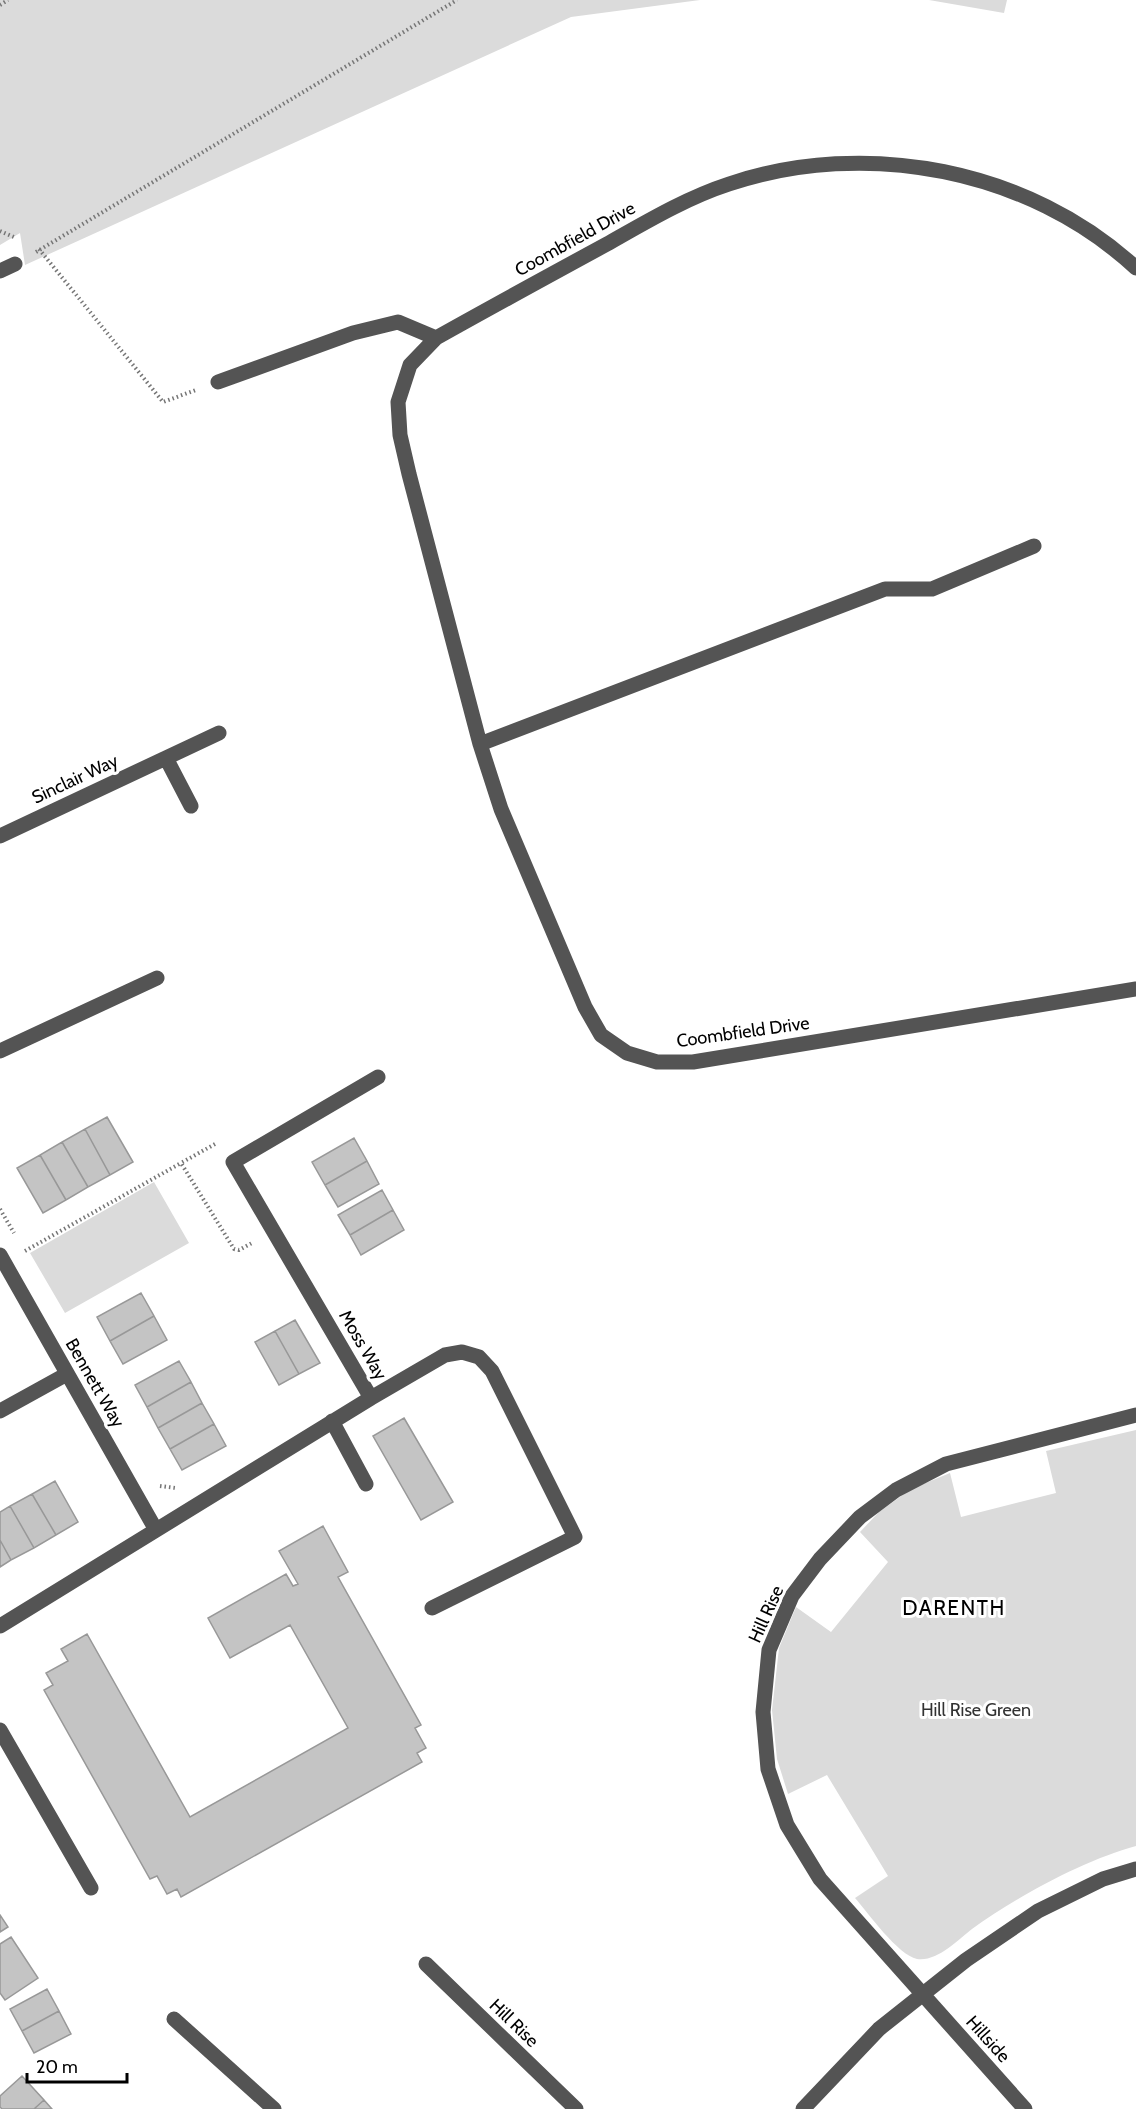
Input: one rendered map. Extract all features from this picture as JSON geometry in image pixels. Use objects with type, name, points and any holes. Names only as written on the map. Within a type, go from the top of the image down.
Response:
[{"type":"street","name":"Coombfield Drive","points":[[1136,268],[1117,250],[1056,211],[996,185],[935,169],[869,162],[802,166],[729,184],[665,212],[436,338],[410,365],[398,402],[400,435],[480,744],[501,809],[585,1007],[601,1035],[627,1053],[657,1062],[693,1062],[1136,989]]},
{"type":"street","points":[[0,272],[15,264]]},
{"type":"street","points":[[218,382],[353,333],[398,322],[436,338]]},
{"type":"street","points":[[480,744],[885,589],[932,589],[1034,546]]},
{"type":"street","name":"Sinclair Way","points":[[0,836],[219,733]]},
{"type":"street","points":[[166,758],[190,806]]},
{"type":"street","points":[[0,1051],[157,978]]},
{"type":"street","name":"Moss Way","points":[[378,1077],[233,1162],[371,1398],[445,1355],[462,1353],[479,1357],[492,1371],[575,1536],[432,1608]]},
{"type":"street","name":"Bennett Way","points":[[0,1255],[156,1530]]},
{"type":"street","points":[[0,1411],[67,1374]]},
{"type":"street","points":[[0,1626],[371,1398]]},
{"type":"street","name":"Hill Rise","points":[[922,1995],[819,1880],[787,1825],[768,1769],[763,1712],[769,1650],[792,1596],[820,1559],[860,1517],[896,1490],[946,1464],[1136,1415]]},
{"type":"street","points":[[332,1421],[366,1484]]},
{"type":"street","points":[[0,1730],[91,1888]]},
{"type":"street","points":[[803,2109],[879,2030],[966,1960],[1038,1911],[1103,1880],[1136,1869]]},
{"type":"street","name":"Hill Rise","points":[[426,1964],[576,2109]]},
{"type":"street","name":"Hillside","points":[[922,1995],[1025,2109]]},
{"type":"street","points":[[174,2019],[274,2109]]},
{"type":"path","points":[[0,5],[8,0]]},
{"type":"path","points":[[15,264],[457,0]]},
{"type":"path","points":[[41,249],[163,402],[218,382]]},
{"type":"path","points":[[24,1252],[220,1141]]},
{"type":"path","points":[[181,1163],[234,1249],[239,1250],[258,1239]]},
{"type":"path","points":[[0,1209],[14,1234]]},
{"type":"path","points":[[19,1243],[30,1262]]},
{"type":"path","points":[[153,1480],[158,1485],[176,1489],[181,1487]]},
{"type":"green space","points":[[0,0],[700,0],[571,17],[25,265],[20,233],[0,245]]},
{"type":"green space","points":[[929,0],[1007,0],[1004,13]]},
{"type":"green space","points":[[154,1182],[189,1243],[65,1313],[30,1253]]},
{"type":"green space","name":"Hill Rise Green","points":[[1136,1430],[1136,1846],[1095,1860],[1030,1892],[972,1929],[940,1954],[925,1959],[909,1956],[892,1942],[855,1898],[888,1876],[827,1775],[788,1794],[777,1759],[772,1710],[779,1648],[796,1607],[831,1632],[888,1562],[860,1532],[879,1512],[911,1489],[950,1473],[961,1517],[1056,1493],[1046,1451]]},
{"type":"building","points":[[107,1117],[133,1162],[110,1175],[85,1129]]},
{"type":"building","points":[[85,1129],[110,1175],[88,1187],[62,1142]]},
{"type":"building","points":[[354,1138],[367,1161],[325,1185],[312,1162]]},
{"type":"building","points":[[62,1142],[88,1187],[66,1200],[40,1155]]},
{"type":"building","points":[[40,1155],[66,1200],[43,1213],[17,1168]]},
{"type":"building","points":[[367,1161],[379,1184],[338,1207],[325,1185]]},
{"type":"building","points":[[382,1190],[393,1210],[350,1235],[338,1215]]},
{"type":"building","points":[[393,1210],[404,1230],[361,1255],[350,1235]]},
{"type":"building","points":[[141,1293],[154,1316],[110,1341],[97,1317]]},
{"type":"building","points":[[154,1316],[167,1340],[123,1364],[110,1341]]},
{"type":"building","points":[[295,1320],[320,1363],[299,1374],[275,1331]]},
{"type":"building","points":[[275,1331],[299,1374],[279,1385],[255,1342]]},
{"type":"building","points":[[179,1361],[191,1382],[147,1407],[135,1385]]},
{"type":"building","points":[[191,1382],[202,1403],[158,1428],[147,1407]]},
{"type":"building","points":[[202,1403],[214,1424],[170,1449],[158,1428]]},
{"type":"building","points":[[404,1418],[453,1502],[421,1520],[373,1436]]},
{"type":"building","points":[[214,1424],[226,1446],[182,1470],[170,1449]]},
{"type":"building","points":[[55,1481],[78,1522],[56,1535],[32,1494]]},
{"type":"building","points":[[32,1494],[56,1535],[34,1548],[10,1506]]},
{"type":"building","points":[[10,1506],[34,1548],[11,1560],[0,1540],[0,1512]]},
{"type":"building","points":[[323,1526],[348,1572],[338,1577],[421,1725],[415,1728],[426,1748],[417,1753],[422,1762],[181,1897],[177,1889],[167,1894],[157,1876],[150,1879],[44,1690],[53,1685],[46,1673],[68,1661],[61,1649],[87,1634],[190,1817],[348,1728],[290,1625],[230,1658],[208,1618],[286,1574],[293,1586],[298,1584],[279,1551]]},
{"type":"building","points":[[0,1540],[11,1560],[0,1567]]},
{"type":"building","points":[[0,1915],[8,1927],[0,1932]]},
{"type":"building","points":[[11,1937],[38,1978],[5,2000],[0,1993],[0,1944]]},
{"type":"building","points":[[47,1989],[59,2011],[22,2031],[10,2009]]},
{"type":"building","points":[[59,2011],[71,2034],[34,2053],[22,2031]]},
{"type":"building","points":[[22,2076],[44,2100],[34,2109],[2,2109],[0,2096]]},
{"type":"building","points":[[44,2100],[52,2109],[34,2109]]},
{"type":"district","name":"DARENTH","points":[[954,1608]]}]
